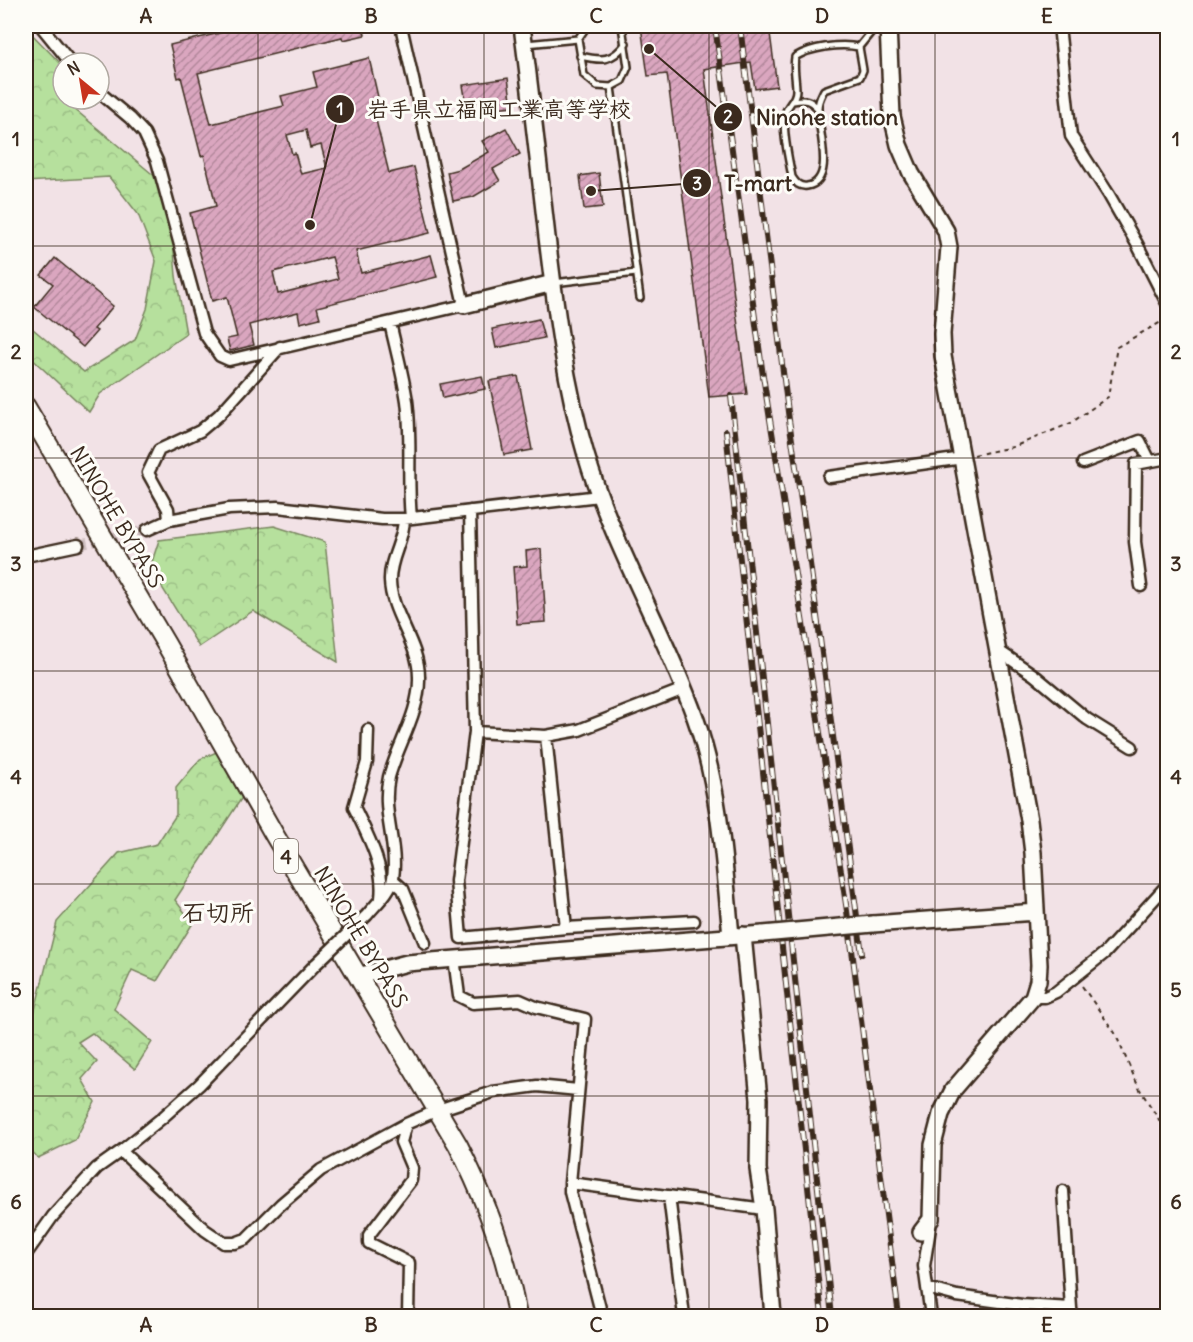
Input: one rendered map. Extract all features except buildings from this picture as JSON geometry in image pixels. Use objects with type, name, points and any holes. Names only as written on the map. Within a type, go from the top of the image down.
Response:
[{"type":"highway","name":"NINOHE BYPASS","points":[[26,407],[275,836],[438,1110],[479,1186],[493,1220],[506,1263],[518,1317]]},
{"type":"street","points":[[41,26],[61,51]]},
{"type":"street","points":[[401,26],[464,305]]},
{"type":"street","points":[[522,26],[553,283],[571,400],[599,496],[684,688],[696,720],[711,775],[737,936],[759,1099],[758,1169],[764,1209],[773,1317]]},
{"type":"street","points":[[1059,26],[1071,136],[1137,244],[1167,305]]},
{"type":"street","points":[[878,27],[899,146],[911,173],[946,231],[950,247],[942,334],[943,356],[1029,820],[1039,965],[1038,981],[1033,997],[953,1090],[941,1114],[933,1145],[931,1219],[924,1266],[931,1317]]},
{"type":"street","points":[[111,102],[130,118],[149,142],[157,161],[180,239],[204,333],[219,356],[229,360],[553,283]]},
{"type":"street","points":[[26,1254],[52,1216],[97,1168],[162,1118],[200,1085],[316,964],[367,915],[393,880],[393,857],[388,819],[389,778],[407,732],[420,675],[390,582],[390,572],[408,518],[410,442],[407,401],[390,323]]},
{"type":"street","points":[[169,520],[168,509],[148,474],[159,450],[200,431],[219,416],[281,346]]},
{"type":"street","points":[[1083,464],[1140,441],[1150,461]]},
{"type":"street","points":[[829,477],[963,458]]},
{"type":"street","points":[[1141,586],[1135,542],[1136,464],[1167,458]]},
{"type":"street","points":[[147,530],[169,520],[229,509],[278,507],[382,519],[599,496]]},
{"type":"street","points":[[470,511],[475,732],[456,881],[461,938],[566,928],[694,921]]},
{"type":"street","points":[[26,556],[78,544]]},
{"type":"street","points":[[999,651],[1034,675],[1086,719],[1132,747]]},
{"type":"street","points":[[475,732],[546,736],[579,729],[684,688]]},
{"type":"street","points":[[368,730],[367,762],[354,807],[378,862],[381,898]]},
{"type":"street","points":[[546,736],[566,928]]},
{"type":"street","points":[[393,880],[403,889],[425,943]]},
{"type":"street","points":[[1033,997],[1045,997],[1056,992],[1106,952],[1167,884]]},
{"type":"street","points":[[358,976],[407,963],[454,958],[1036,912]]},
{"type":"street","points":[[454,958],[459,996],[473,1003],[520,1000],[536,1007],[585,1018],[570,1192],[602,1317]]},
{"type":"street","points":[[121,1151],[205,1230],[224,1243],[235,1243],[246,1239],[281,1204],[321,1170],[406,1124],[438,1110],[493,1092],[537,1086],[578,1089]]},
{"type":"street","points":[[406,1124],[401,1142],[412,1168],[411,1180],[369,1234],[369,1243],[409,1263],[408,1317]]},
{"type":"street","points":[[570,1183],[764,1209]]},
{"type":"street","points":[[927,1288],[957,1296],[1071,1312],[1063,1191]]},
{"type":"street","points":[[669,1196],[684,1317]]},
{"type":"street","points":[[921,1232],[931,1219]]},
{"type":"lane","points":[[587,26],[578,39],[584,75],[597,86],[610,87],[622,81],[628,67],[622,26]]},
{"type":"lane","points":[[792,26],[812,26]]},
{"type":"lane","points":[[859,47],[878,27]]},
{"type":"lane","points":[[525,45],[578,39]]},
{"type":"lane","points":[[580,56],[605,60],[618,54],[626,43]]},
{"type":"lane","points":[[847,44],[859,47],[863,70],[860,77],[824,90],[820,98],[818,109],[824,166],[821,177],[813,184],[803,186],[796,183],[792,177],[784,119],[786,108],[793,101],[796,93],[795,57],[802,53],[847,44]]},
{"type":"lane","points":[[610,87],[640,298]]},
{"type":"lane","points":[[793,101],[805,99],[812,102],[818,109]]},
{"type":"lane","points":[[553,283],[636,273]]},
{"type":"path","points":[[963,458],[1013,447],[1071,423],[1108,397],[1117,347],[1167,318]]},
{"type":"path","points":[[1076,976],[1116,1033],[1139,1088],[1167,1134]]},
{"type":"green space","points":[[26,28],[51,54],[51,111],[77,111],[169,188],[176,276],[186,334],[100,394],[89,412],[26,353],[26,323],[84,372],[135,340],[147,309],[156,261],[138,214],[109,177],[26,182]]},
{"type":"green space","points":[[274,526],[325,542],[338,662],[253,611],[199,647],[150,568],[159,540]]},
{"type":"green space","points":[[219,751],[243,796],[175,900],[193,923],[157,981],[132,970],[114,1009],[152,1042],[135,1069],[92,1033],[78,1042],[97,1062],[82,1079],[95,1102],[75,1140],[38,1158],[26,1145],[26,1046],[57,922],[119,853],[157,844],[176,815],[176,788],[200,759]]},
{"type":"tunnel","points":[[78,545],[147,530]]},
{"type":"railway","points":[[715,26],[763,376],[847,911],[899,1316]]},
{"type":"railway","points":[[740,26],[789,420],[862,954]]},
{"type":"railway","points":[[731,396],[832,1316]]},
{"type":"railway","points":[[726,431],[822,1316]]},
{"type":"place","name":"Ninohe station","points":[[649,49]]},
{"type":"place","name":"T-mart","points":[[591,191]]},
{"type":"place","name":"岩手県立福岡工業高等学校","points":[[310,225]]},
{"type":"district","name":"石切所","points":[[218,912]]}]
